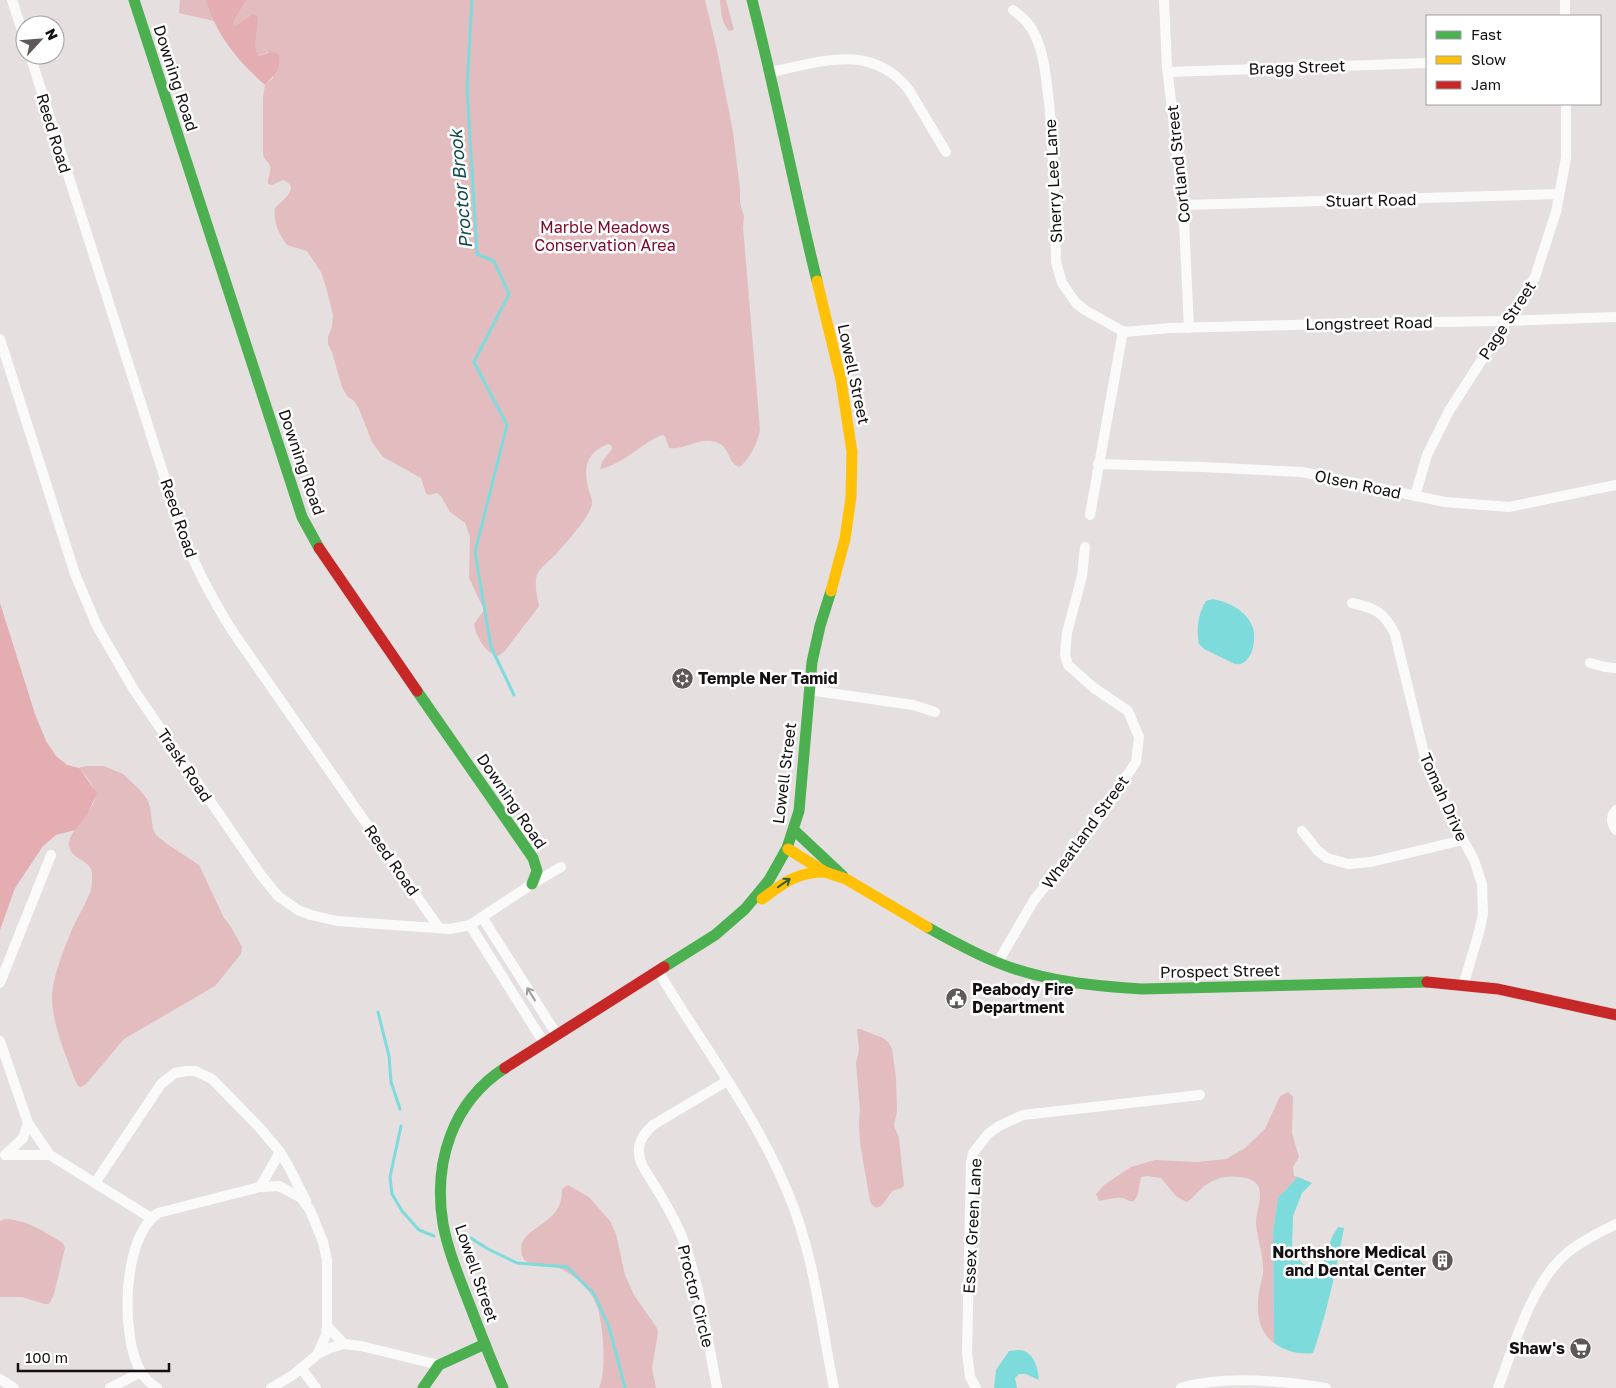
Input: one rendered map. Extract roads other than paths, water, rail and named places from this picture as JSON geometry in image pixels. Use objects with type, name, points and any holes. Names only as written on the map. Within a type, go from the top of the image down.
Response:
[{"type":"street","points":[[12,0],[17,15]]},
{"type":"street","name":"Downing Road","points":[[134,0],[302,517],[324,558],[532,858],[537,871],[532,884]]},
{"type":"street","name":"Lowell Street","points":[[502,1388],[454,1263],[443,1224],[440,1189],[444,1152],[458,1116],[479,1087],[492,1077],[716,935],[748,908],[766,886],[788,849],[795,830],[802,792],[809,690],[815,643],[841,558],[849,518],[852,452],[841,380],[752,0]]},
{"type":"street","name":"Cortland Street","points":[[1164,0],[1168,72],[1184,205],[1189,328]]},
{"type":"street","points":[[1565,0],[1565,15]]},
{"type":"street","name":"Sherry Lee Lane","points":[[1014,10],[1024,17],[1036,36],[1043,60],[1054,165],[1056,262],[1058,272],[1062,283],[1076,303],[1123,332]]},
{"type":"street","points":[[770,72],[845,58],[860,59],[884,67],[909,90],[946,152]]},
{"type":"street","name":"Bragg Street","points":[[1168,72],[1426,63]]},
{"type":"street","name":"Reed Road","points":[[33,65],[179,523],[202,580],[234,632],[439,928]]},
{"type":"street","name":"Page Street","points":[[1415,496],[1427,455],[1449,410],[1535,277],[1556,212],[1566,158],[1566,105]]},
{"type":"street","name":"Stuart Road","points":[[1184,205],[1559,194]]},
{"type":"street","name":"Longstreet Road","points":[[1123,332],[1371,322],[1507,321],[1616,317]]},
{"type":"street","points":[[1090,515],[1123,332]]},
{"type":"street","name":"Trask Road","points":[[0,339],[72,565],[97,626],[134,690],[278,896],[298,910],[324,919],[461,928],[470,925],[561,867]]},
{"type":"street","name":"Olsen Road","points":[[1098,464],[1202,466],[1302,472],[1445,502],[1510,507],[1616,485]]},
{"type":"street","name":"Wheatland Street","points":[[998,962],[1034,900],[1093,827],[1136,762],[1139,737],[1128,711],[1094,688],[1068,665],[1065,655],[1067,633],[1082,576],[1085,547]]},
{"type":"street","name":"Tomah Drive","points":[[1352,603],[1368,606],[1376,610],[1384,616],[1395,634],[1427,766],[1479,872],[1483,896],[1482,914],[1479,932],[1464,983]]},
{"type":"street","points":[[1590,663],[1616,668]]},
{"type":"street","points":[[809,690],[913,705],[935,712]]},
{"type":"street","points":[[1616,810],[1612,817],[1612,822],[1616,830]]},
{"type":"street","name":"Prospect Street","points":[[795,830],[846,879]]},
{"type":"street","points":[[1302,831],[1317,850],[1327,858],[1348,864],[1371,862],[1463,840]]},
{"type":"street","name":"Prospect Street","points":[[788,849],[825,872],[846,879],[947,938],[998,962],[1058,980],[1118,988],[1426,982],[1464,983],[1503,989],[1616,1015]]},
{"type":"street","points":[[0,983],[52,855]]},
{"type":"street","points":[[748,908],[792,877],[802,873],[825,872]]},
{"type":"street","points":[[482,917],[556,1035]]},
{"type":"street","points":[[470,925],[544,1043]]},
{"type":"street","points":[[658,971],[770,1155],[788,1194],[796,1214],[810,1264],[834,1388]]},
{"type":"street","points":[[0,1041],[28,1123],[50,1155],[151,1218]]},
{"type":"street","points":[[95,1184],[154,1093],[168,1077],[180,1072],[195,1071],[212,1079],[259,1127],[280,1152],[310,1210],[325,1250],[327,1326],[318,1354]]},
{"type":"street","name":"Proctor Circle","points":[[717,1388],[694,1278],[684,1242],[675,1221],[642,1165],[638,1149],[645,1133],[654,1126],[726,1081]]},
{"type":"street","name":"Essex Green Lane","points":[[976,1388],[970,1377],[967,1353],[971,1163],[973,1153],[980,1143],[999,1126],[1023,1115],[1200,1095]]},
{"type":"street","points":[[3,1157],[24,1138],[28,1123]]},
{"type":"street","points":[[260,1187],[280,1152]]},
{"type":"street","points":[[3,1157],[50,1155]]},
{"type":"street","points":[[157,1388],[141,1372],[131,1345],[128,1302],[135,1251],[142,1230],[151,1218],[166,1211],[260,1187],[279,1186],[301,1198],[310,1210]]},
{"type":"street","points":[[1498,1388],[1528,1313],[1545,1279],[1567,1253],[1586,1240],[1616,1224]]},
{"type":"street","points":[[327,1326],[344,1344]]},
{"type":"street","points":[[271,1388],[318,1354],[344,1344],[361,1346],[439,1364]]},
{"type":"street","points":[[424,1388],[439,1364],[485,1344]]},
{"type":"street","points":[[301,1368],[316,1388]]},
{"type":"street","points":[[110,1388],[141,1372]]},
{"type":"street","points":[[0,1379],[14,1388]]},
{"type":"street","points":[[1181,1388],[1203,1383],[1263,1381],[1326,1388]]},
{"type":"water","points":[[1213,599],[1237,608],[1253,628],[1252,652],[1241,664],[1235,664],[1204,649],[1199,644],[1199,616],[1206,601]]},
{"type":"water","points":[[1298,1177],[1312,1183],[1302,1193],[1293,1216],[1292,1247],[1301,1262],[1313,1271],[1321,1269],[1332,1237],[1338,1227],[1344,1228],[1323,1322],[1313,1353],[1292,1352],[1274,1343],[1273,1232],[1278,1198]]},
{"type":"water","points":[[1019,1350],[1028,1353],[1032,1357],[1038,1370],[1039,1380],[1026,1374],[1019,1374],[1015,1378],[1017,1388],[994,1388],[996,1370],[1009,1351]]},
{"type":"waterway","name":"Proctor Brook","points":[[472,0],[467,88],[477,254],[494,261],[509,294],[474,362],[507,425],[475,552],[491,647],[514,695]]},
{"type":"waterway","name":"Proctor Brook","points":[[378,1012],[389,1056],[391,1082],[400,1109]]},
{"type":"waterway","name":"Proctor Brook","points":[[401,1126],[390,1177],[392,1194],[402,1211],[419,1230],[434,1236]]},
{"type":"waterway","name":"Proctor Brook","points":[[466,1235],[488,1249],[517,1263],[567,1267],[594,1294],[609,1327],[625,1388]]},
{"type":"place","name":"Temple Ner Tamid","points":[[682,678]]},
{"type":"place","name":"Peabody Fire Department","points":[[956,998]]},
{"type":"place","name":"Northshore Medical and Dental Center","points":[[1442,1261]]},
{"type":"place","name":"Shaw's","points":[[1581,1348]]},
{"type":"park label","name":"Marble Meadows Conservation Area","points":[[605,236]]}]
